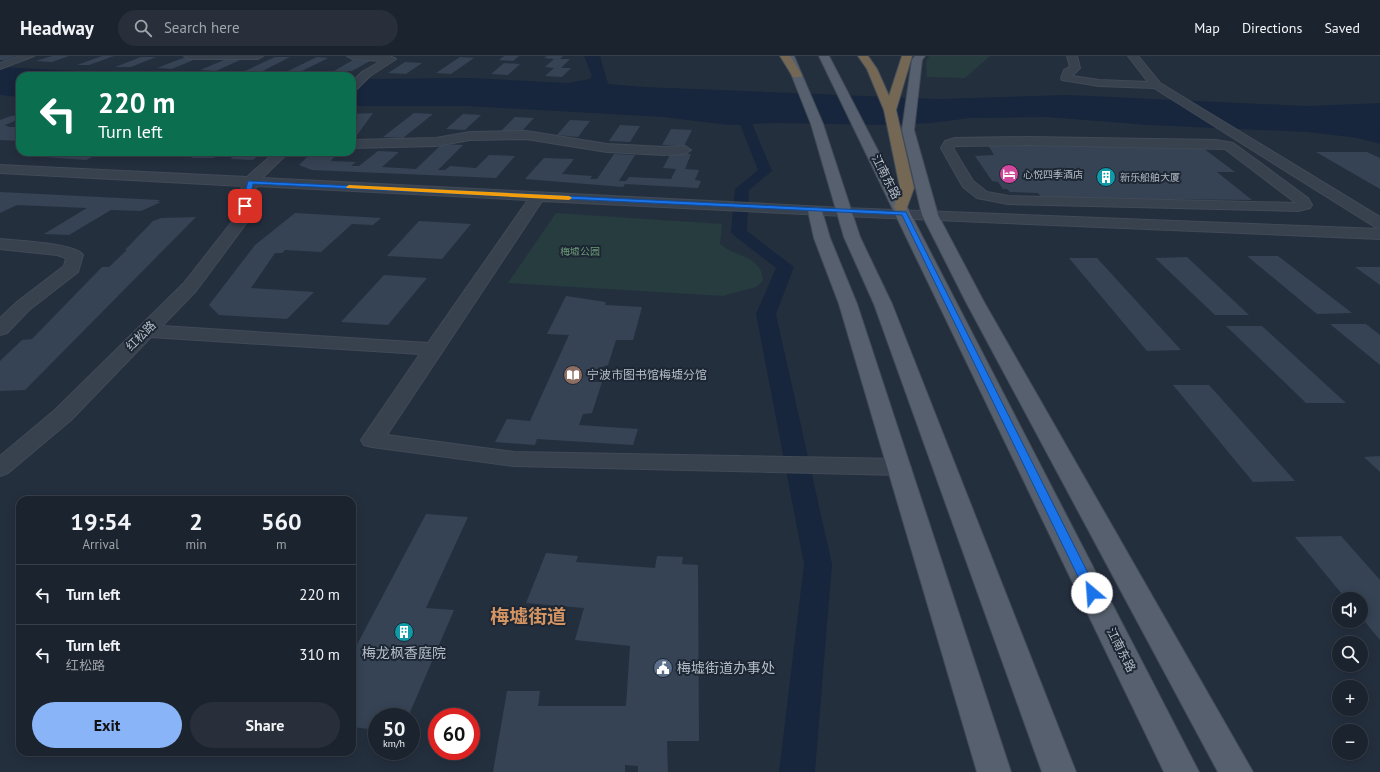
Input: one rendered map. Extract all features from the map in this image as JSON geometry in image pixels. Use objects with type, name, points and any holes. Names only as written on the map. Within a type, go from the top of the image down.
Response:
[{"type":"highway","points":[[785,56],[797,75]]},
{"type":"highway","points":[[862,56],[889,94]]},
{"type":"highway","points":[[902,210],[907,188],[890,110],[889,94],[906,56]]},
{"type":"main road","points":[[790,56],[803,92],[817,124],[852,237],[883,304],[1059,772]]},
{"type":"main road","name":"江南东路","points":[[824,56],[1182,772]]},
{"type":"main road","points":[[920,56],[917,60],[908,130],[930,215],[975,302],[1236,772]]},
{"type":"main road","points":[[815,210],[822,238],[848,304],[994,772]]},
{"type":"street","points":[[0,66],[29,56]]},
{"type":"street","points":[[189,56],[258,56]]},
{"type":"street","points":[[352,56],[391,59],[366,74],[356,84]]},
{"type":"street","points":[[1072,56],[1075,68],[1068,72],[1066,78],[1107,85],[1156,85]]},
{"type":"street","points":[[1133,56],[1156,85],[1380,224]]},
{"type":"street","points":[[356,144],[436,142],[470,136],[526,135],[607,148],[664,151],[684,150]]},
{"type":"street","points":[[1027,141],[1216,144],[1229,146],[1270,176],[1305,205],[1298,207],[1148,203],[1008,200],[982,195],[968,184],[947,148],[950,144],[955,142],[1027,141]]},
{"type":"street","points":[[250,182],[279,156]]},
{"type":"street","points":[[0,169],[844,212],[902,210],[930,215],[1380,234]]},
{"type":"street","points":[[1270,176],[1298,173]]},
{"type":"street","name":"红松路","points":[[0,468],[62,415],[190,287],[242,218],[250,182]]},
{"type":"street","points":[[537,196],[372,440],[514,459],[899,467]]},
{"type":"street","points":[[1148,203],[1168,225]]},
{"type":"street","points":[[0,244],[59,250],[75,255],[72,268],[24,306],[0,328]]},
{"type":"street","points":[[146,331],[434,349]]},
{"type":"green space","points":[[929,56],[990,56],[965,78],[927,77],[926,61]]},
{"type":"green space","name":"梅墟公园","points":[[556,213],[722,224],[720,244],[726,249],[747,258],[758,266],[762,273],[763,281],[756,287],[723,296],[508,283]]},
{"type":"water","points":[[584,56],[600,56],[608,84],[645,87],[938,99],[1069,95],[1307,106],[1380,103],[1380,138],[1367,139],[1307,132],[1148,125],[1047,117],[970,118],[931,123],[881,125],[776,123],[729,125],[663,117],[466,106],[356,106],[356,79],[471,78],[567,83],[590,79],[592,76]]},
{"type":"water","points":[[0,67],[98,72],[16,72],[16,97],[0,95]]},
{"type":"building","points":[[0,56],[16,56],[5,60],[0,60]]},
{"type":"building","points":[[52,56],[69,56],[52,62],[36,61]]},
{"type":"building","points":[[102,56],[114,56],[89,65],[77,65]]},
{"type":"building","points":[[504,56],[519,56],[513,61],[499,60]]},
{"type":"building","points":[[547,56],[563,56],[560,59],[570,59],[561,68],[571,68],[562,77],[545,76],[554,68],[545,67],[554,59],[544,58]]},
{"type":"building","points":[[141,57],[156,57],[131,67],[115,67]]},
{"type":"building","points":[[275,57],[290,57],[261,72],[243,72]]},
{"type":"building","points":[[317,57],[328,58],[300,72],[286,72]]},
{"type":"building","points":[[460,57],[474,58],[451,74],[436,73]]},
{"type":"building","points":[[183,58],[198,58],[172,69],[157,68]]},
{"type":"building","points":[[224,60],[240,60],[216,71],[200,70]]},
{"type":"building","points":[[353,60],[370,61],[352,71],[334,71]]},
{"type":"building","points":[[405,62],[422,63],[406,74],[388,73]]},
{"type":"building","points":[[504,63],[520,64],[508,75],[491,74]]},
{"type":"building","points":[[373,113],[356,137],[356,114]]},
{"type":"building","points":[[414,113],[433,114],[403,138],[383,137]]},
{"type":"building","points":[[463,114],[481,115],[465,130],[446,129]]},
{"type":"building","points":[[16,115],[16,121],[5,125],[9,127],[16,127],[16,141],[0,140],[0,120]]},
{"type":"building","points":[[515,117],[534,118],[520,133],[500,132]]},
{"type":"building","points":[[570,120],[590,121],[578,137],[557,135]]},
{"type":"building","points":[[620,125],[640,126],[630,142],[609,141]]},
{"type":"building","points":[[671,129],[692,130],[684,146],[662,145]]},
{"type":"building","points":[[442,144],[463,145],[438,170],[445,170],[450,166],[476,168],[489,155],[515,156],[496,178],[312,170],[299,165],[308,156],[335,156],[331,161],[356,162],[351,166],[359,166],[378,151],[399,152],[382,167],[416,169]]},
{"type":"building","name":"新乐船舶大厦","points":[[988,145],[1203,148],[1235,172],[1217,172],[1252,200],[1042,198],[1038,193],[1010,192],[1007,189],[1003,189],[998,182],[992,181],[975,156],[994,155]]},
{"type":"building","points":[[1316,152],[1367,152],[1380,158],[1380,189]]},
{"type":"building","points":[[671,153],[691,154],[685,169],[699,170],[695,180],[701,181],[698,188],[625,184],[623,187],[525,179],[544,158],[574,159],[562,174],[592,176],[590,179],[597,179],[614,154],[635,155],[619,181],[626,181],[629,177],[671,179],[676,169],[663,168]]},
{"type":"building","points":[[30,156],[94,156],[86,160]]},
{"type":"building","points":[[153,156],[177,156],[175,157]]},
{"type":"building","points":[[194,156],[217,156],[214,158],[191,158]]},
{"type":"building","points":[[234,156],[258,156],[253,160],[230,159]]},
{"type":"building","points":[[0,192],[160,200],[157,202],[161,202],[141,211],[111,210],[69,235],[44,234],[87,208],[17,205],[0,213]]},
{"type":"building","points":[[295,213],[381,218],[373,225],[352,224],[321,252],[285,250],[282,253],[275,253],[251,288],[314,292],[287,319],[219,315],[209,305],[255,245]]},
{"type":"building","points":[[196,217],[25,390],[0,391],[0,361],[22,340],[32,339],[102,267],[109,267],[127,250],[125,250],[153,221],[161,218]]},
{"type":"building","points":[[419,221],[471,224],[442,259],[387,256]]},
{"type":"building","points":[[1247,256],[1278,256],[1352,313],[1317,314]]},
{"type":"building","points":[[1187,257],[1249,315],[1215,315],[1155,258]]},
{"type":"building","points":[[1069,258],[1097,258],[1181,350],[1147,351]]},
{"type":"building","points":[[1355,267],[1380,267],[1380,285]]},
{"type":"building","points":[[384,275],[427,278],[388,325],[341,322]]},
{"type":"building","name":"宁波市图书馆梅墟分馆","points":[[566,296],[606,302],[605,305],[642,307],[633,340],[616,340],[608,365],[598,368],[593,382],[602,382],[592,413],[583,414],[579,425],[638,429],[633,445],[537,439],[535,445],[495,442],[507,419],[530,421],[569,335],[547,334]]},
{"type":"building","points":[[1330,324],[1366,324],[1380,335],[1380,365]]},
{"type":"building","points":[[1226,326],[1262,326],[1346,403],[1306,403]]},
{"type":"building","points":[[1173,385],[1209,385],[1295,481],[1253,482]]},
{"type":"building","points":[[1380,456],[1380,472],[1364,457]]},
{"type":"building","name":"梅龙枫香庭院","points":[[426,514],[468,517],[426,608],[454,610],[412,708],[368,708],[368,729],[356,727],[356,646]]},
{"type":"building","points":[[1341,536],[1380,580],[1380,640],[1368,625],[1368,592],[1340,592],[1295,537]]},
{"type":"building","name":"梅墟街道办事处","points":[[546,553],[578,556],[576,562],[655,568],[657,556],[683,557],[682,564],[698,565],[699,741],[667,741],[668,772],[638,772],[638,766],[625,765],[625,772],[493,772],[507,691],[540,691],[538,706],[626,706],[630,646],[575,640],[584,608],[526,603]]},
{"type":"waterway","points":[[740,109],[765,171],[742,189],[739,233],[785,267],[766,314],[818,564],[797,772]]},
{"type":"waterway","points":[[1343,130],[1380,140]]},
{"type":"slow traffic","points":[[349,187],[569,198]]},
{"type":"place","name":"心悦四季酒店","points":[[1009,174]]},
{"type":"place","name":"新乐船舶大厦","points":[[1106,177]]},
{"type":"place","name":"宁波市图书馆梅墟分馆","points":[[573,375]]},
{"type":"place","name":"梅龙枫香庭院","points":[[404,632]]},
{"type":"place","name":"梅墟街道办事处","points":[[663,668]]},
{"type":"district","name":"梅墟街道","points":[[528,616]]},
{"type":"route","points":[[245,206],[250,182],[904,214],[1092,593]]}]
